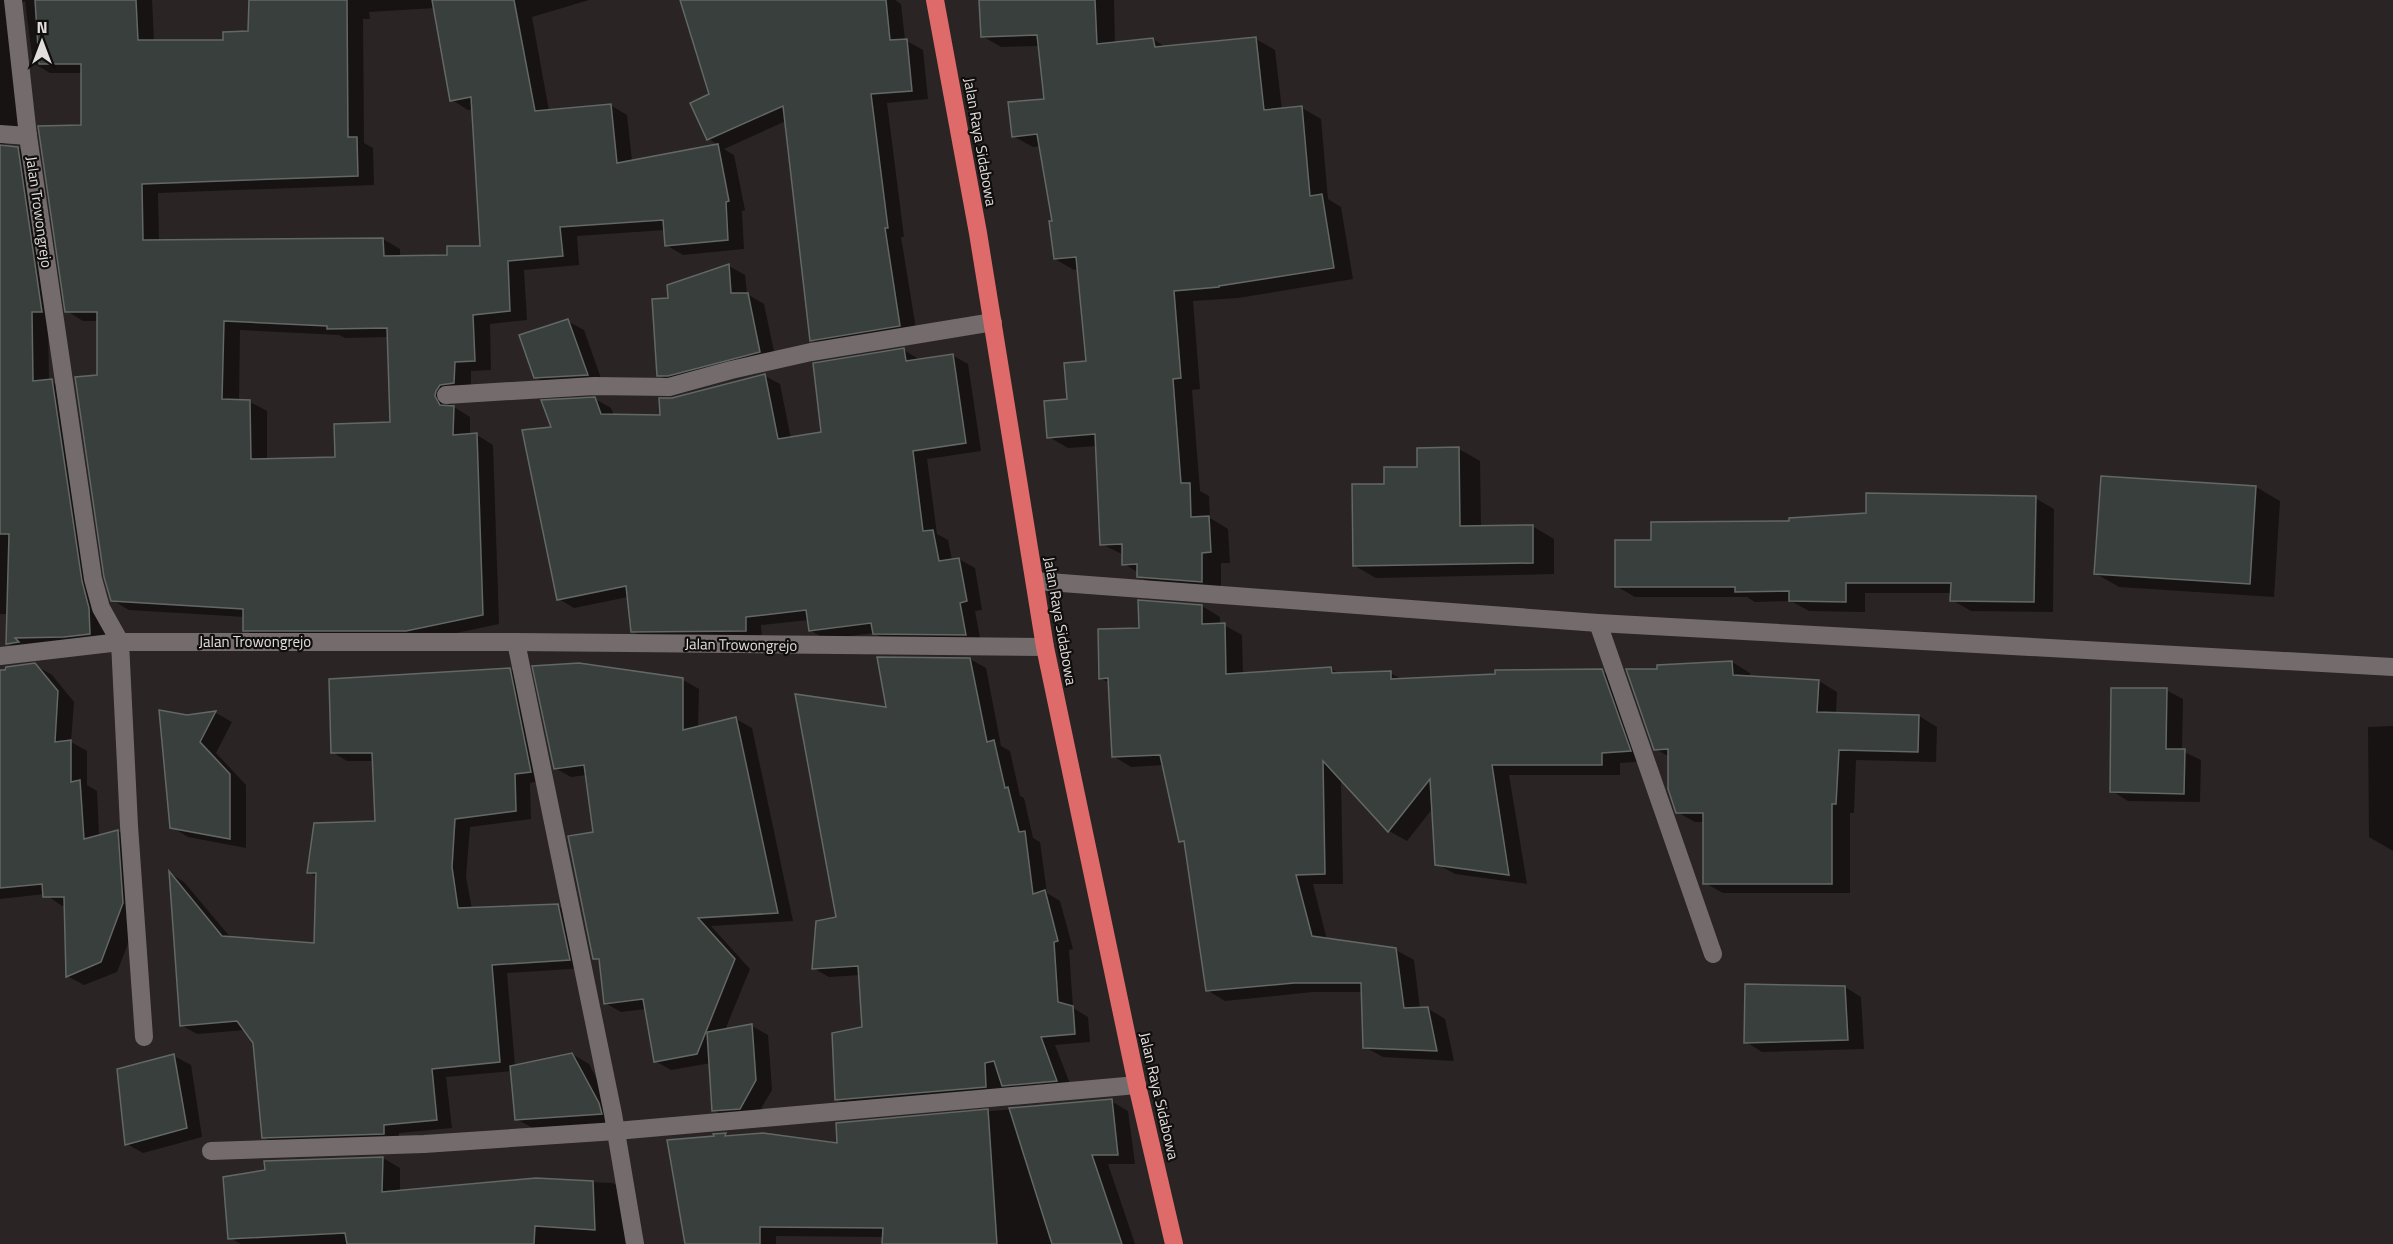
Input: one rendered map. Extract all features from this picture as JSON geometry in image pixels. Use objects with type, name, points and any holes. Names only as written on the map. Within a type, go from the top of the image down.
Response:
[{"type":"highway","name":"Jalan Raya Sidabowa","points":[[935,0],[993,322],[1045,647],[1137,1086],[1174,1244]]},
{"type":"street","name":"Jalan Trowongrejo","points":[[13,0],[28,136],[93,579],[101,608],[120,642],[516,642],[1045,647]]},
{"type":"street","points":[[0,134],[28,136]]},
{"type":"street","points":[[446,395],[594,386],[669,387],[811,352],[993,322]]},
{"type":"street","points":[[1035,581],[1598,623],[2393,667]]},
{"type":"street","points":[[1598,623],[1713,954]]},
{"type":"street","points":[[0,656],[120,642],[144,1037]]},
{"type":"street","points":[[516,642],[616,1131],[635,1244]]},
{"type":"street","points":[[211,1151],[424,1144],[616,1131],[1137,1086]]},
{"type":"building","points":[[35,0],[136,0],[138,40],[223,40],[223,32],[248,31],[249,0],[347,0],[348,137],[357,137],[358,176],[142,184],[143,240],[383,238],[384,256],[447,255],[447,246],[480,246],[471,97],[450,101],[432,0],[514,0],[535,111],[611,104],[617,163],[718,144],[729,201],[726,202],[728,240],[665,246],[663,220],[560,227],[563,256],[508,261],[510,311],[473,315],[475,361],[455,362],[454,383],[440,385],[435,396],[440,405],[454,406],[453,435],[477,433],[483,615],[406,631],[243,631],[243,609],[111,601],[104,577],[75,377],[97,375],[97,312],[65,312],[38,126],[81,125],[81,64],[39,64]],"holes":[[[224,321],[327,326],[327,329],[387,328],[390,422],[334,424],[335,457],[251,459],[250,400],[222,399]]]},
{"type":"building","points":[[680,0],[886,0],[890,40],[907,39],[912,91],[871,94],[888,228],[885,228],[900,326],[810,341],[783,106],[707,140],[690,103],[709,94]]},
{"type":"building","points":[[979,0],[1095,0],[1097,44],[1153,38],[1155,47],[1256,37],[1264,110],[1302,106],[1310,196],[1322,194],[1334,268],[1219,287],[1174,291],[1181,378],[1173,379],[1181,483],[1190,483],[1191,517],[1209,516],[1211,552],[1202,553],[1202,582],[1137,577],[1137,564],[1122,565],[1122,544],[1100,545],[1095,434],[1047,438],[1044,401],[1067,399],[1064,363],[1086,361],[1076,257],[1054,259],[1049,221],[1052,221],[1037,134],[1012,137],[1008,102],[1044,99],[1037,35],[981,37]]},
{"type":"building","points":[[0,145],[18,147],[42,312],[32,312],[33,381],[52,379],[82,581],[89,608],[90,634],[15,638],[19,642],[6,644],[9,534],[0,534]]},
{"type":"building","points":[[729,264],[731,293],[748,293],[760,352],[668,376],[657,376],[652,299],[668,298],[667,285]]},
{"type":"building","points":[[568,319],[588,375],[534,378],[519,335]]},
{"type":"building","points":[[904,348],[906,361],[953,354],[966,443],[913,451],[923,531],[933,530],[939,561],[959,558],[967,601],[960,603],[966,635],[873,634],[871,623],[809,631],[806,610],[746,617],[746,631],[631,632],[626,586],[557,600],[522,430],[551,427],[541,400],[595,397],[601,414],[660,415],[659,398],[672,398],[765,374],[778,439],[821,432],[813,363]]},
{"type":"building","points":[[1459,447],[1460,526],[1533,525],[1533,563],[1353,566],[1352,484],[1384,484],[1384,467],[1417,467],[1417,448]]},
{"type":"building","points":[[2101,476],[2256,486],[2250,584],[2094,574]]},
{"type":"building","points":[[1866,493],[2036,496],[2034,602],[1950,601],[1951,583],[1846,583],[1846,602],[1789,601],[1789,591],[1735,592],[1735,587],[1615,587],[1615,540],[1651,540],[1651,522],[1789,521],[1789,518],[1866,513]]},
{"type":"building","points":[[1138,600],[1202,605],[1202,624],[1225,623],[1226,674],[1331,667],[1332,673],[1391,671],[1391,679],[1495,674],[1495,670],[1602,669],[1631,751],[1602,753],[1602,765],[1492,765],[1509,875],[1435,865],[1430,779],[1388,832],[1323,761],[1325,874],[1296,875],[1312,936],[1396,948],[1404,1008],[1428,1007],[1437,1051],[1363,1048],[1361,983],[1294,983],[1206,991],[1184,841],[1179,842],[1160,755],[1112,757],[1108,678],[1099,679],[1098,629],[1139,628]]},
{"type":"building","points":[[877,657],[970,658],[987,742],[994,740],[1005,788],[1008,787],[1019,832],[1025,831],[1033,894],[1045,890],[1058,941],[1054,942],[1058,1002],[1073,1006],[1075,1034],[1041,1037],[1057,1081],[1002,1086],[994,1061],[985,1063],[986,1087],[835,1100],[832,1033],[862,1027],[858,966],[812,969],[816,921],[836,917],[795,694],[886,707]]},
{"type":"building","points":[[1732,661],[1733,675],[1819,680],[1817,712],[1919,715],[1918,752],[1839,750],[1836,804],[1832,804],[1832,884],[1703,884],[1703,813],[1676,813],[1668,789],[1668,749],[1654,750],[1626,669],[1657,669],[1657,665]]},
{"type":"building","points":[[35,663],[58,691],[55,742],[71,740],[71,782],[80,780],[84,839],[118,830],[123,903],[101,962],[66,977],[64,897],[43,897],[42,884],[0,888],[0,670]]},
{"type":"building","points":[[579,663],[683,678],[683,730],[736,717],[778,913],[698,918],[735,959],[697,1054],[654,1062],[643,999],[604,1004],[599,959],[593,959],[568,836],[593,832],[584,765],[554,769],[532,666]]},
{"type":"building","points":[[510,668],[531,772],[515,774],[516,811],[455,819],[452,867],[458,908],[558,904],[570,960],[492,965],[500,1062],[432,1069],[437,1120],[384,1125],[384,1134],[262,1138],[253,1043],[237,1021],[180,1026],[169,871],[222,936],[314,943],[316,873],[307,873],[314,823],[375,821],[372,753],[331,753],[329,679]]},
{"type":"building","points":[[2111,688],[2167,688],[2166,749],[2185,749],[2184,794],[2110,792]]},
{"type":"building","points":[[159,710],[187,715],[216,711],[200,742],[230,774],[230,839],[170,828]]},
{"type":"building","points":[[1745,984],[1845,986],[1848,1040],[1744,1043]]},
{"type":"building","points":[[752,1024],[756,1080],[740,1109],[712,1111],[707,1032]]},
{"type":"building","points":[[572,1053],[599,1103],[602,1114],[515,1120],[510,1066]]},
{"type":"building","points":[[174,1054],[187,1128],[125,1145],[117,1069]]},
{"type":"building","points":[[1112,1099],[1118,1155],[1092,1155],[1122,1244],[1052,1244],[1009,1108]]},
{"type":"building","points":[[988,1109],[997,1244],[882,1244],[883,1228],[760,1227],[760,1244],[685,1244],[667,1140],[726,1133],[725,1136],[763,1133],[837,1143],[836,1123]]},
{"type":"building","points":[[383,1157],[382,1192],[536,1178],[593,1181],[595,1230],[535,1226],[534,1244],[347,1244],[345,1233],[228,1239],[223,1177],[265,1170],[264,1161]]}]
